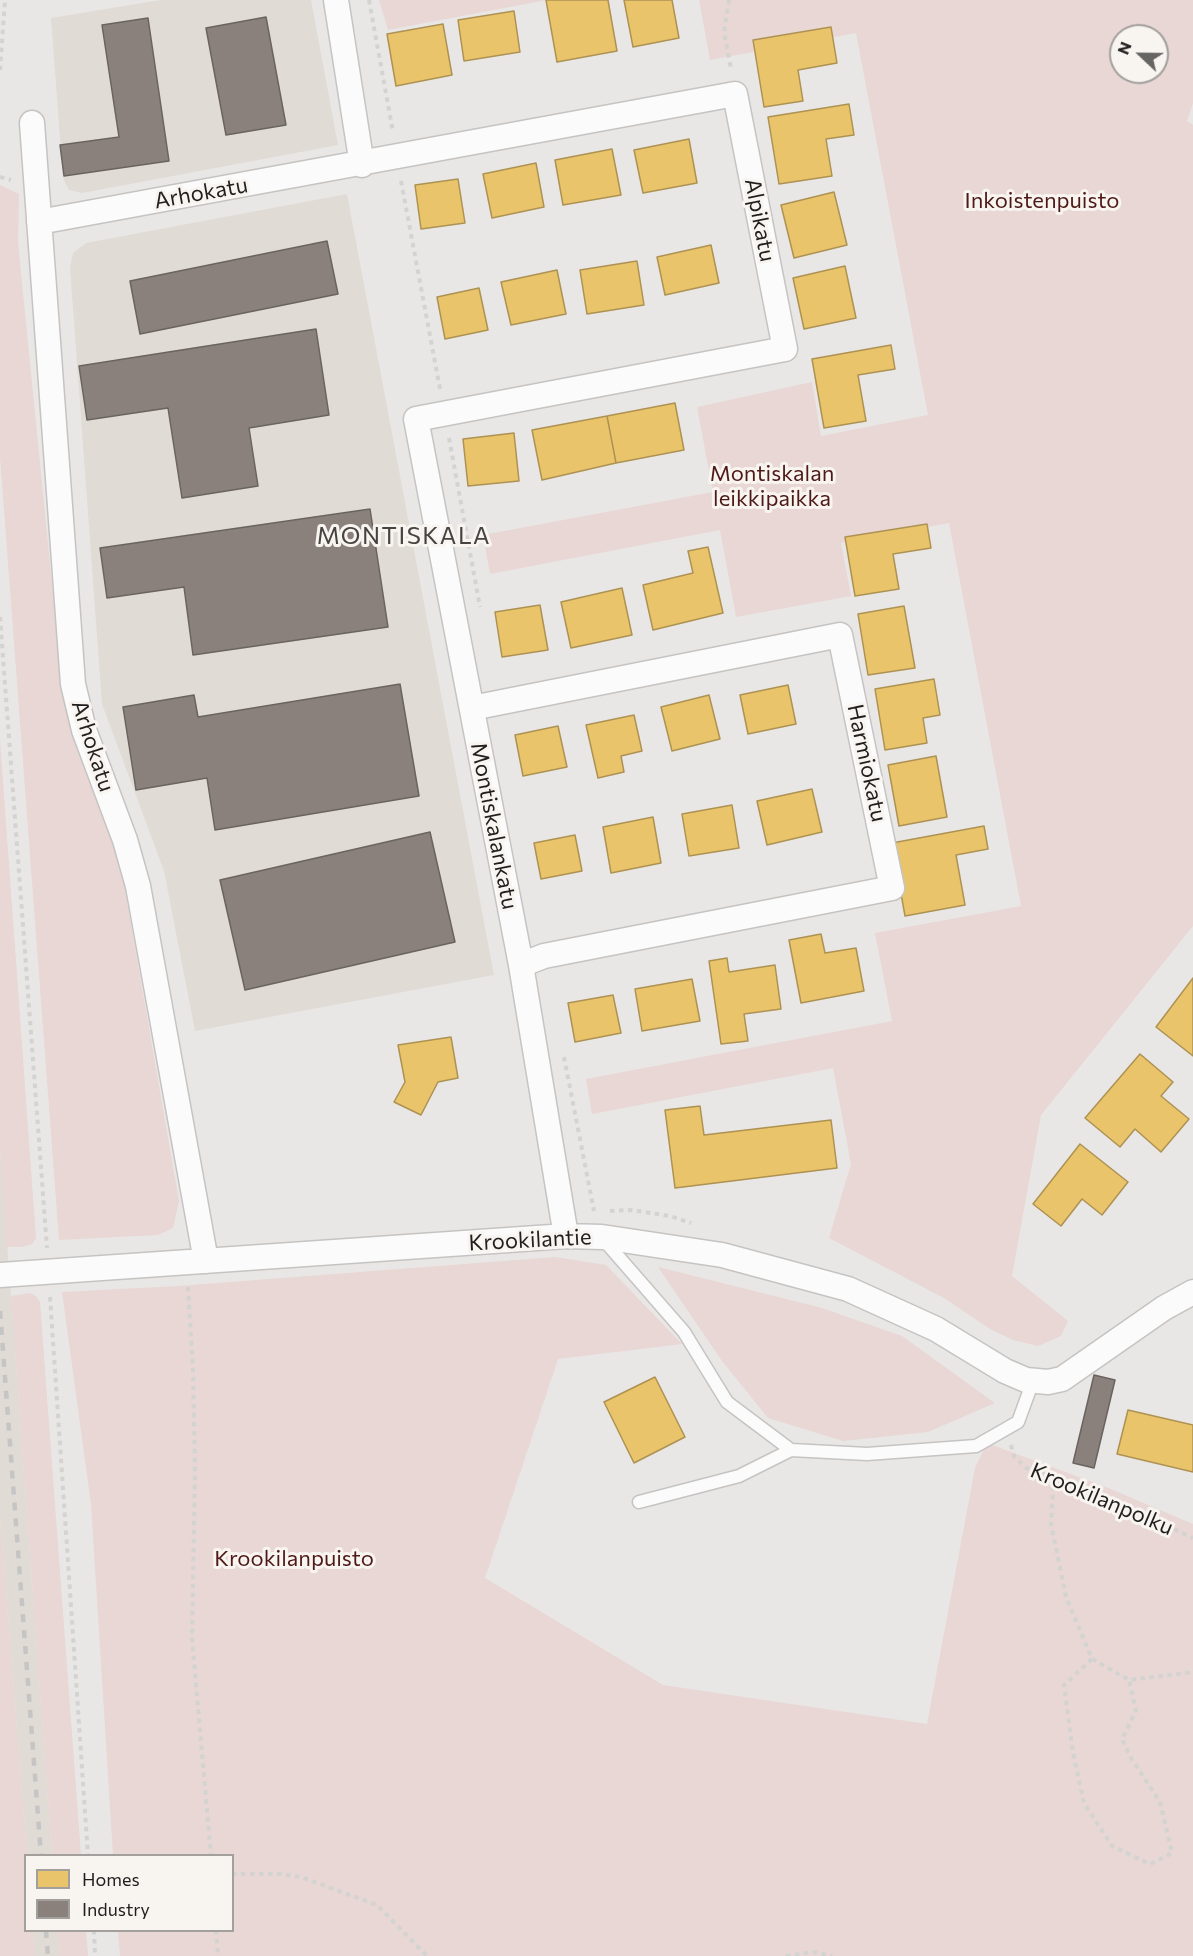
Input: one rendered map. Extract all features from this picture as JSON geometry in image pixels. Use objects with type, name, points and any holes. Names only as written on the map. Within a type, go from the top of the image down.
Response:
[{"type":"street","points":[[336,0],[362,165],[397,155],[735,94]]},
{"type":"street","name":"Alpikatu","points":[[416,419],[785,349],[735,94]]},
{"type":"street","name":"Arhokatu","points":[[32,123],[73,684],[84,730],[125,840],[138,886],[196,1262]]},
{"type":"street","name":"Arhokatu","points":[[39,222],[362,165]]},
{"type":"street","name":"Montiskalankatu","points":[[416,419],[521,965],[566,1236]]},
{"type":"street","name":"Harmiokatu","points":[[472,708],[840,634],[892,888],[544,956],[521,965]]},
{"type":"street","name":"Krookilantie","points":[[0,1275],[566,1236],[602,1237],[722,1254],[848,1289],[936,1329],[1005,1371],[1034,1381]]},
{"type":"street","points":[[1034,1381],[1048,1382],[1062,1379],[1164,1308],[1193,1292]]},
{"type":"lane","points":[[602,1237],[684,1332],[727,1402],[791,1450]]},
{"type":"lane","points":[[639,1502],[739,1476],[791,1450],[867,1454],[976,1446],[1018,1422],[1034,1381]]},
{"type":"path","points":[[0,70],[5,0]]},
{"type":"path","points":[[369,0],[481,611]]},
{"type":"path","points":[[729,0],[724,32],[735,94]]},
{"type":"path","points":[[0,617],[88,1854]]},
{"type":"path","points":[[562,1049],[602,1237]]},
{"type":"path","points":[[196,1262],[193,1370],[195,1459],[192,1640],[211,1854]]},
{"type":"path","name":"Krookilanpolku","points":[[1018,1422],[1011,1445],[1014,1456],[1026,1468],[1079,1485],[1193,1538]]},
{"type":"path","points":[[1054,1477],[1051,1524],[1066,1598],[1092,1659],[1129,1680],[1193,1672]]},
{"type":"path","points":[[1092,1659],[1065,1684],[1073,1754],[1084,1803],[1112,1846],[1150,1864],[1172,1853],[1160,1803],[1131,1758],[1122,1739],[1136,1711],[1129,1680]]},
{"type":"path","points":[[234,1874],[280,1874],[301,1877],[377,1905],[427,1956]]},
{"type":"path","points":[[94,1932],[95,1956]]},
{"type":"path","points":[[216,1932],[218,1956]]},
{"type":"path","points":[[786,1956],[813,1952],[832,1956]]},
{"type":"shaded area","points":[[160,0],[311,0],[338,145],[82,193],[69,190],[63,178],[51,18]]},
{"type":"shaded area","points":[[347,194],[494,975],[195,1031],[164,871],[102,704],[70,268],[73,253],[86,243]]},
{"type":"shaded area","points":[[0,1147],[52,1854],[27,1854],[0,1517]]},
{"type":"shaded area","points":[[33,1932],[58,1932],[60,1956],[35,1956]]},
{"type":"green space","points":[[379,0],[547,0],[388,30]]},
{"type":"green space","name":"Inkoistenpuisto","points":[[699,0],[1193,0],[1193,103],[1187,121],[1193,125],[1193,926],[1041,1115],[1012,1276],[1068,1321],[1061,1336],[1038,1346],[1013,1340],[990,1329],[944,1298],[829,1238],[851,1164],[833,1068],[592,1114],[586,1079],[892,1021],[875,933],[1021,906],[949,523],[841,543],[851,596],[736,617],[720,530],[490,574],[483,535],[713,492],[697,407],[812,382],[821,436],[928,415],[856,33],[710,60]]},
{"type":"green space","points":[[0,185],[19,194],[18,242],[63,695],[122,872],[179,1201],[173,1228],[158,1235],[59,1240],[0,457]]},
{"type":"green space","points":[[0,740],[36,1238],[32,1244],[22,1247],[7,1247],[0,1147]]},
{"type":"green space","name":"Krookilanpuisto","points":[[555,1257],[606,1265],[682,1344],[558,1359],[485,1578],[663,1685],[927,1724],[975,1468],[987,1443],[1106,1487],[1193,1524],[1193,1956],[120,1956],[118,1932],[234,1932],[234,1854],[113,1854],[91,1504],[62,1292],[178,1286]]},
{"type":"green space","points":[[658,1267],[822,1308],[902,1336],[995,1403],[928,1432],[843,1441],[768,1418],[722,1361]]},
{"type":"green space","points":[[30,1293],[40,1302],[81,1854],[52,1854],[11,1296]]},
{"type":"green space","points":[[0,1517],[27,1854],[24,1854],[24,1932],[33,1932],[35,1956],[0,1956]]},
{"type":"green space","points":[[58,1932],[86,1932],[88,1956],[60,1956]]},
{"type":"building: Homes","points":[[546,0],[608,0],[617,51],[557,62]]},
{"type":"building: Homes","points":[[624,0],[672,0],[679,38],[633,47]]},
{"type":"building: Homes","points":[[514,11],[520,52],[464,61],[458,20]]},
{"type":"building: Homes","points":[[443,24],[452,75],[396,86],[387,34]]},
{"type":"building: Homes","points":[[831,27],[837,63],[798,70],[803,101],[764,107],[753,40]]},
{"type":"building: Homes","points":[[849,104],[854,135],[826,139],[832,176],[779,184],[768,117]]},
{"type":"building: Homes","points":[[689,139],[697,183],[643,193],[634,150]]},
{"type":"building: Homes","points":[[612,149],[621,195],[563,205],[555,160]]},
{"type":"building: Homes","points":[[536,163],[544,207],[492,218],[483,174]]},
{"type":"building: Homes","points":[[458,179],[465,223],[421,229],[415,185]]},
{"type":"building: Homes","points":[[834,192],[847,245],[794,258],[781,205]]},
{"type":"building: Homes","points":[[711,245],[719,283],[665,295],[657,257]]},
{"type":"building: Homes","points":[[637,261],[644,305],[587,314],[580,270]]},
{"type":"building: Homes","points":[[845,266],[856,318],[804,329],[793,278]]},
{"type":"building: Homes","points":[[557,270],[566,314],[511,325],[501,282]]},
{"type":"building: Homes","points":[[479,288],[488,330],[445,339],[437,297]]},
{"type":"building: Homes","points":[[891,345],[895,369],[858,375],[866,421],[824,428],[812,359]]},
{"type":"building: Homes","points":[[675,403],[684,450],[616,463],[607,416]]},
{"type":"building: Homes","points":[[607,416],[616,463],[542,480],[532,430]]},
{"type":"building: Homes","points":[[514,433],[519,481],[468,486],[463,439]]},
{"type":"building: Homes","points":[[927,524],[931,548],[893,554],[899,589],[855,596],[845,537]]},
{"type":"building: Homes","points":[[708,547],[723,613],[653,630],[643,585],[693,573],[688,551]]},
{"type":"building: Homes","points":[[622,588],[632,635],[571,648],[561,602]]},
{"type":"building: Homes","points":[[540,605],[548,650],[502,657],[495,612]]},
{"type":"building: Homes","points":[[904,606],[915,668],[868,675],[858,614]]},
{"type":"building: Homes","points":[[934,679],[940,715],[923,718],[927,743],[885,750],[875,689]]},
{"type":"building: Homes","points":[[788,685],[796,724],[748,734],[740,695]]},
{"type":"building: Homes","points":[[709,695],[720,739],[672,751],[661,707]]},
{"type":"building: Homes","points":[[634,715],[642,751],[621,756],[624,772],[598,778],[586,725]]},
{"type":"building: Homes","points":[[558,726],[567,767],[523,776],[515,735]]},
{"type":"building: Homes","points":[[936,756],[947,817],[899,826],[888,765]]},
{"type":"building: Homes","points":[[812,789],[822,832],[767,845],[757,801]]},
{"type":"building: Homes","points":[[732,805],[739,848],[689,856],[682,814]]},
{"type":"building: Homes","points":[[653,817],[661,863],[611,873],[603,827]]},
{"type":"building: Homes","points":[[984,826],[988,849],[956,855],[965,905],[905,916],[892,843]]},
{"type":"building: Homes","points":[[575,835],[582,871],[541,879],[534,843]]},
{"type":"building: Homes","points":[[821,934],[825,953],[856,948],[864,991],[801,1003],[789,940]]},
{"type":"building: Homes","points":[[727,958],[729,972],[775,965],[781,1009],[744,1014],[748,1041],[721,1044],[709,961]]},
{"type":"building: Homes","points":[[1193,978],[1193,1056],[1156,1027]]},
{"type":"building: Homes","points":[[692,979],[700,1021],[642,1031],[635,989]]},
{"type":"building: Homes","points":[[613,995],[621,1033],[575,1042],[568,1003]]},
{"type":"building: Homes","points":[[451,1037],[458,1078],[438,1082],[421,1115],[394,1102],[405,1082],[398,1045]]},
{"type":"building: Homes","points":[[1140,1054],[1173,1082],[1161,1096],[1189,1119],[1161,1152],[1135,1129],[1120,1147],[1085,1118]]},
{"type":"building: Homes","points":[[700,1106],[704,1135],[831,1120],[837,1168],[675,1188],[665,1110]]},
{"type":"building: Homes","points":[[1080,1144],[1128,1182],[1102,1215],[1082,1199],[1061,1226],[1033,1204]]},
{"type":"building: Homes","points":[[655,1377],[685,1437],[634,1463],[604,1402]]},
{"type":"building: Homes","points":[[1128,1410],[1193,1425],[1193,1472],[1117,1454]]},
{"type":"building: Industry","points":[[266,17],[286,125],[226,135],[206,28]]},
{"type":"building: Industry","points":[[148,18],[169,161],[64,176],[60,145],[119,137],[102,25]]},
{"type":"building: Industry","points":[[327,241],[338,294],[140,334],[130,281]]},
{"type":"building: Industry","points":[[316,329],[329,415],[249,428],[258,486],[182,498],[168,408],[87,420],[79,366]]},
{"type":"building: Industry","points":[[370,509],[388,627],[193,655],[184,587],[107,598],[100,548]]},
{"type":"building: Industry","points":[[400,684],[419,796],[215,830],[207,778],[136,790],[123,707],[194,695],[198,717]]},
{"type":"building: Industry","points":[[430,832],[455,942],[245,990],[220,880]]},
{"type":"building: Industry","points":[[1094,1375],[1115,1380],[1094,1468],[1073,1463]]},
{"type":"railway","points":[[0,1311],[41,1854]]},
{"type":"railway","points":[[46,1932],[48,1956]]},
{"type":"district","name":"MONTISKALA","points":[[404,536]]},
{"type":"park label","name":"Montiskalan leikkipaikka","points":[[772,486]]}]
